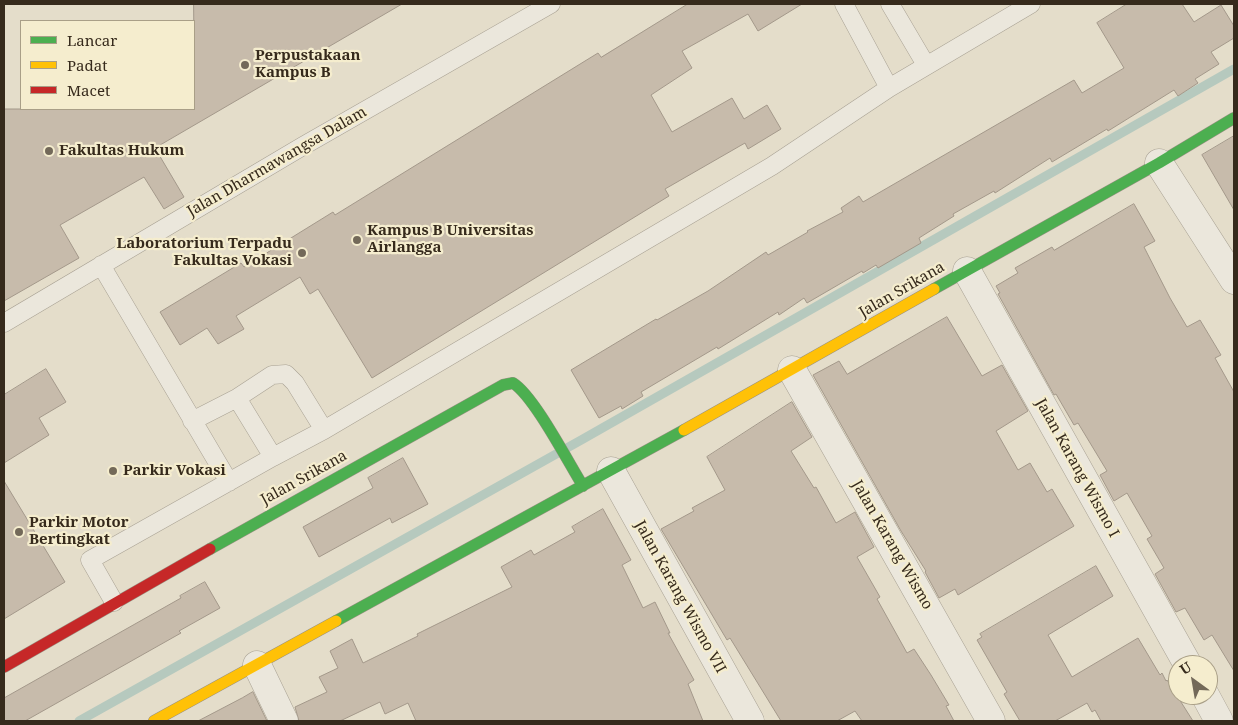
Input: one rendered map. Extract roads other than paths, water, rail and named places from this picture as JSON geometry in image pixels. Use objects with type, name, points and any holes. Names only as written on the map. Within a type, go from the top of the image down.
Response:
[{"type":"street","name":"Jalan Srikana","points":[[154,721],[792,370],[1159,163],[1234,118]]},
{"type":"street","points":[[1159,163],[1231,266]]},
{"type":"street","name":"Jalan Karang Wismo I","points":[[967,271],[1182,655]]},
{"type":"street","name":"Jalan Karang Wismo","points":[[792,370],[991,721]]},
{"type":"street","name":"Jalan Srikana","points":[[4,667],[114,602],[503,385],[513,383],[521,388],[583,486]]},
{"type":"street","name":"Jalan Karang Wismo VII","points":[[611,471],[750,721]]},
{"type":"street","points":[[257,664],[284,721]]},
{"type":"street","points":[[1210,705],[1219,721]]},
{"type":"lane","name":"Jalan Dharmawangsa Dalam","points":[[4,323],[303,146],[551,4]]},
{"type":"lane","points":[[844,4],[889,88]]},
{"type":"lane","points":[[890,4],[926,65]]},
{"type":"lane","points":[[114,602],[90,560],[324,430],[772,166],[889,88],[1031,4]]},
{"type":"lane","points":[[101,265],[229,482]]},
{"type":"lane","points":[[192,421],[237,398],[272,375],[286,374],[295,383],[324,430]]},
{"type":"lane","points":[[237,398],[274,457]]},
{"type":"waterway","points":[[79,721],[583,439],[1234,69]]},
{"type":"place","name":"Perpustakaan Kampus B","points":[[245,65]]},
{"type":"place","name":"Fakultas Hukum","points":[[49,151]]},
{"type":"place","name":"Kampus B Universitas Airlangga","points":[[357,240]]},
{"type":"place","name":"Laboratorium Terpadu Fakultas Vokasi","points":[[302,253]]},
{"type":"place","name":"Parkir Vokasi","points":[[113,471]]},
{"type":"place","name":"Parkir Motor Bertingkat","points":[[19,532]]}]
